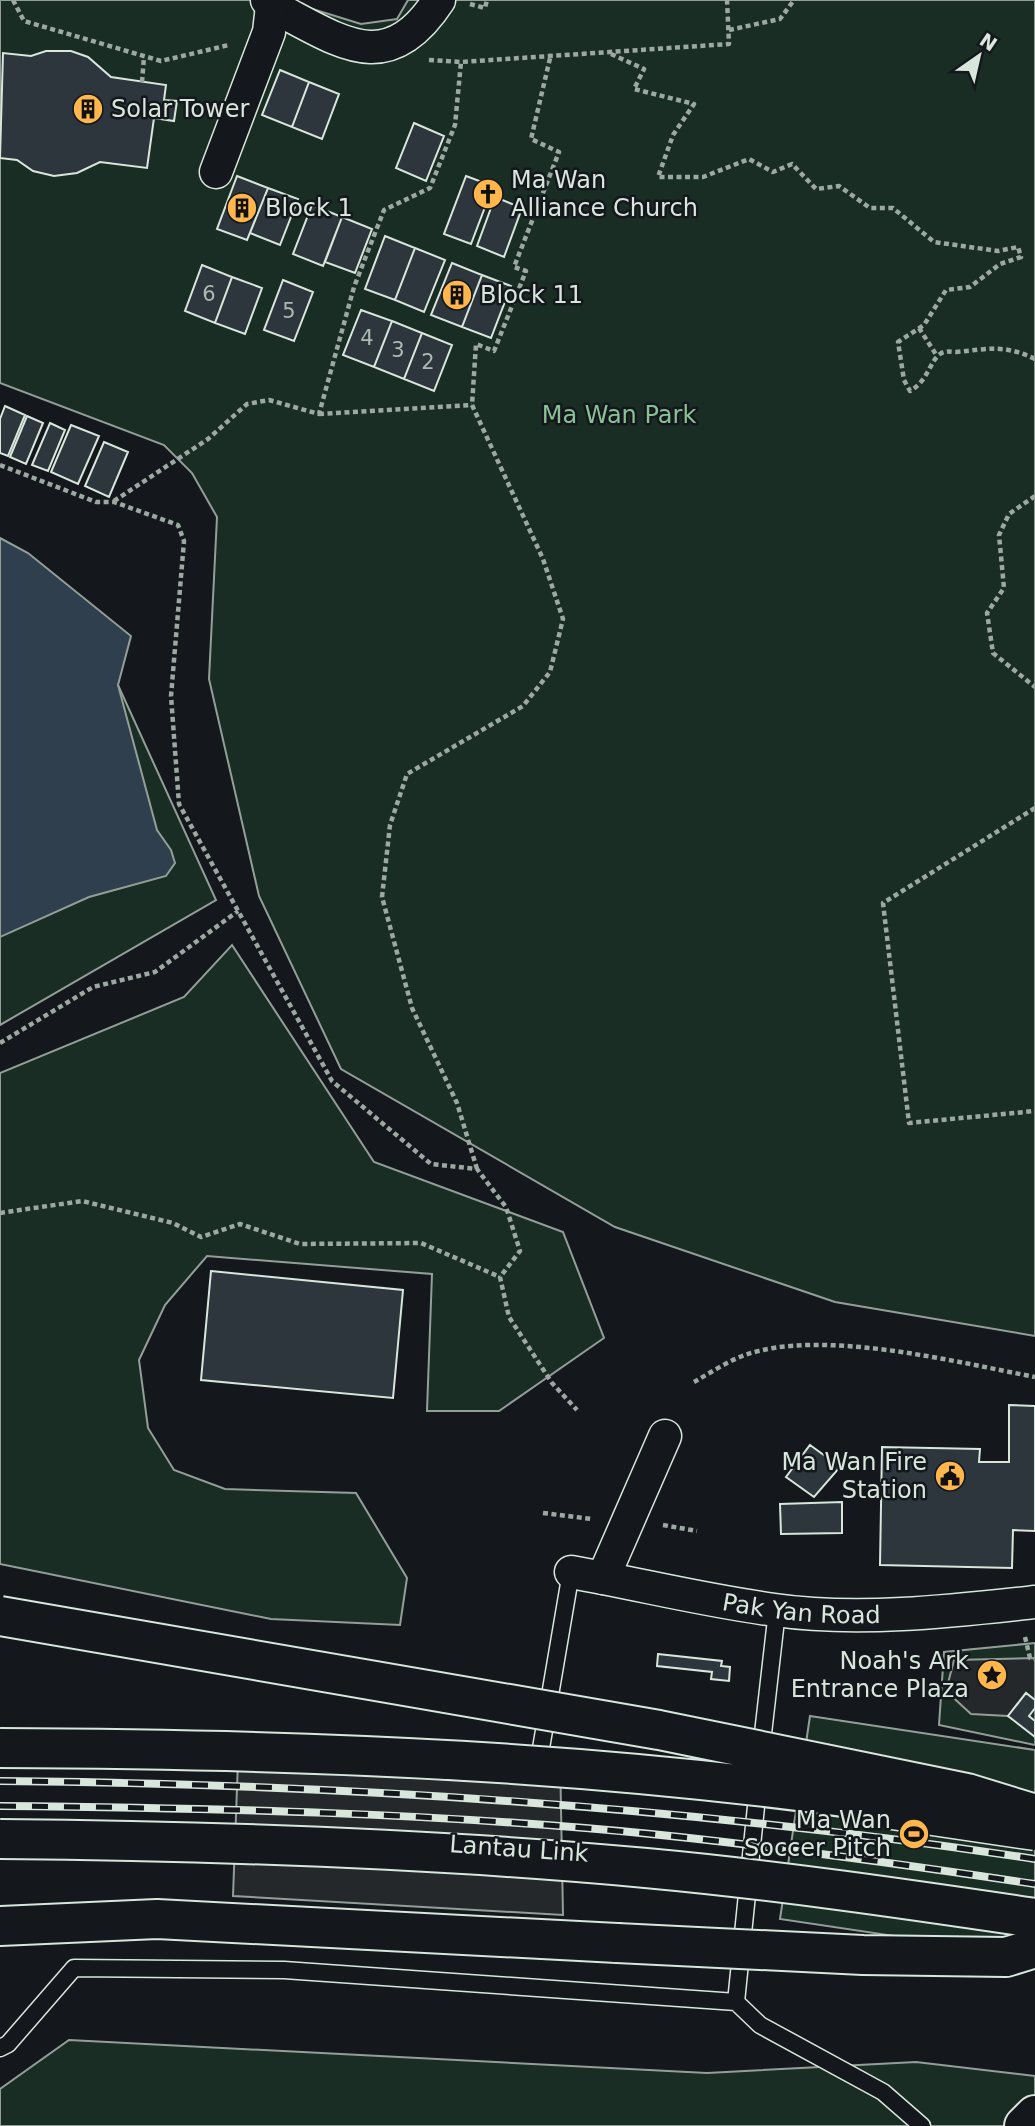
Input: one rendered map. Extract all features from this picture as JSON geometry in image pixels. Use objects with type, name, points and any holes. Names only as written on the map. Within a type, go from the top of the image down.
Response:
[{"type":"highway","points":[[0,1616],[659,1730],[967,1793],[1035,1814]]},
{"type":"highway","points":[[0,1748],[212,1749],[427,1759],[642,1775],[878,1801],[1035,1825]]},
{"type":"highway","name":"Lantau Link","points":[[0,1839],[210,1842],[422,1851],[621,1866],[866,1893],[1035,1918]]},
{"type":"highway","points":[[0,1926],[157,1919],[863,1955],[1006,1957],[1035,1948]]},
{"type":"highway","points":[[1024,2126],[1035,2115]]},
{"type":"street","points":[[216,172],[269,32],[269,3],[325,34],[375,50],[403,42],[423,25],[439,0]]},
{"type":"street","points":[[603,1578],[665,1436]]},
{"type":"street","name":"Pak Yan Road","points":[[571,1572],[777,1611],[856,1614],[974,1609],[1029,1616]]},
{"type":"street","points":[[0,1757],[212,1759],[426,1769],[654,1786],[877,1810],[1035,1834]]},
{"type":"street","name":"Lantau Link","points":[[0,1830],[281,1832],[648,1859],[867,1884],[1035,1909]]},
{"type":"lane","points":[[540,1754],[571,1572]]},
{"type":"lane","points":[[736,2002],[777,1611]]},
{"type":"lane","points":[[0,2048],[8,2044],[74,1968],[284,1970],[736,2002],[760,2025],[883,2092],[922,2126]]},
{"type":"path","points":[[13,0],[24,21],[161,61],[229,45]]},
{"type":"path","points":[[403,42],[422,60],[461,62],[729,44],[727,0]]},
{"type":"path","points":[[729,30],[779,19],[794,0]]},
{"type":"path","points":[[551,54],[531,139],[559,152],[514,267],[526,271],[494,351],[476,344],[472,405],[543,559],[562,619],[550,671],[523,706],[407,774],[390,825],[382,897],[412,1008],[457,1103],[477,1169],[506,1207],[520,1251],[500,1278],[509,1317],[552,1383],[577,1410]]},
{"type":"path","points":[[611,54],[644,69],[634,89],[694,104],[673,135],[658,177],[703,177],[749,159],[773,172],[792,164],[816,189],[839,186],[870,208],[893,208],[934,242],[998,251],[1018,247],[1021,257],[1000,264],[970,287],[946,290],[919,328],[898,342],[904,380],[911,391],[927,376],[937,356],[945,351],[988,347],[1020,351],[1035,359]]},
{"type":"path","points":[[142,82],[144,57]]},
{"type":"path","points":[[319,414],[354,287],[384,210],[430,188],[455,125],[461,62]]},
{"type":"path","points":[[919,328],[937,356]]},
{"type":"path","points":[[114,502],[208,439],[247,404],[269,400],[319,414],[472,405]]},
{"type":"path","points":[[0,465],[96,502],[114,502],[178,525],[184,541],[171,696],[179,804],[332,1081],[431,1164],[477,1169]]},
{"type":"path","points":[[1035,496],[1009,514],[999,535],[1004,588],[987,613],[993,653],[1035,687]]},
{"type":"path","points":[[1035,808],[884,903],[909,1123],[1035,1111]]},
{"type":"path","points":[[0,1043],[93,987],[155,972],[238,911]]},
{"type":"path","points":[[0,1213],[82,1201],[173,1223],[201,1237],[240,1224],[300,1244],[421,1243],[500,1278]]},
{"type":"path","points":[[694,1382],[745,1355],[778,1347],[827,1343],[1035,1377]]},
{"type":"path","points":[[1029,1616],[1030,1658],[1035,1659]]},
{"type":"green space","name":"Ma Wan Park","points":[[0,0],[265,0],[306,7],[361,24],[397,19],[408,0],[1035,0],[1035,1336],[835,1302],[615,1227],[341,1069],[259,896],[209,679],[217,517],[192,473],[164,445],[0,383]]},
{"type":"green space","points":[[118,685],[216,900],[0,1025],[0,853]]},
{"type":"green space","points":[[232,945],[374,1162],[563,1232],[604,1338],[499,1411],[427,1411],[432,1274],[207,1256],[165,1305],[139,1360],[148,1428],[174,1470],[225,1489],[356,1493],[407,1578],[400,1625],[271,1619],[0,1564],[0,1073],[184,997]]},
{"type":"green space","points":[[1035,1643],[1035,1745],[939,1725],[944,1652]]},
{"type":"green space","name":"Ma Wan Soccer Pitch","points":[[810,1716],[1035,1750],[1035,1957],[780,1919]]},
{"type":"green space","points":[[69,2040],[707,2073],[916,2062],[1035,2076],[1035,2126],[0,2126],[0,2089]]},
{"type":"shaded area","name":"Noah's Ark Entrance Plaza","points":[[1035,1658],[1035,1700],[1026,1693],[1008,1716],[971,1714],[946,1691],[954,1660]]},
{"type":"shaded area","points":[[239,1734],[560,1755],[563,1915],[233,1896]]},
{"type":"water","points":[[0,538],[28,553],[131,636],[118,685],[157,830],[171,850],[175,863],[166,876],[89,897],[0,937]]},
{"type":"building","name":"Solar Tower","points":[[46,51],[71,51],[88,57],[111,77],[166,85],[164,100],[177,101],[174,121],[154,118],[147,168],[100,162],[77,173],[54,176],[33,171],[17,160],[0,158],[3,53],[31,56]]},
{"type":"building","points":[[280,70],[309,82],[292,127],[262,115]]},
{"type":"building","points":[[309,82],[339,94],[322,139],[292,127]]},
{"type":"building","points":[[414,123],[444,136],[426,181],[396,168]]},
{"type":"building","name":"Block 1","points":[[237,176],[268,188],[247,240],[217,229]]},
{"type":"building","points":[[466,176],[493,186],[471,244],[444,234]]},
{"type":"building","points":[[268,188],[298,199],[280,245],[250,233]]},
{"type":"building","points":[[495,197],[522,208],[504,257],[477,246]]},
{"type":"building","points":[[312,205],[342,217],[323,266],[293,254]]},
{"type":"building","points":[[342,217],[372,229],[355,273],[325,262]]},
{"type":"building","points":[[385,236],[415,248],[395,300],[365,289]]},
{"type":"building","points":[[415,248],[445,260],[424,312],[395,300]]},
{"type":"building","name":"Block 11","points":[[452,263],[482,275],[462,327],[431,315]]},
{"type":"building","points":[[202,265],[232,277],[215,323],[185,311]]},
{"type":"building","points":[[482,275],[511,286],[491,338],[462,327]]},
{"type":"building","points":[[232,277],[262,288],[245,334],[215,323]]},
{"type":"building","points":[[283,280],[313,292],[294,341],[264,330]]},
{"type":"building","points":[[361,310],[392,321],[374,367],[343,355]]},
{"type":"building","points":[[392,321],[422,333],[404,379],[374,367]]},
{"type":"building","points":[[422,333],[452,345],[434,391],[404,379]]},
{"type":"building","points":[[5,406],[25,415],[8,456],[0,453],[0,419]]},
{"type":"building","points":[[27,416],[43,423],[26,464],[10,457]]},
{"type":"building","points":[[50,423],[65,430],[48,471],[32,465]]},
{"type":"building","points":[[71,425],[99,436],[78,484],[51,472]]},
{"type":"building","points":[[104,442],[128,452],[109,497],[85,486]]},
{"type":"building","points":[[211,1271],[403,1290],[393,1398],[201,1380]]},
{"type":"building","points":[[1009,1405],[1035,1406],[1035,1531],[1013,1530],[1012,1568],[880,1565],[882,1447],[980,1449],[979,1462],[1009,1462]]},
{"type":"building","points":[[810,1445],[840,1467],[814,1497],[786,1477]]},
{"type":"building","points":[[842,1502],[842,1533],[781,1534],[780,1504]]},
{"type":"building","points":[[658,1654],[722,1661],[721,1666],[730,1667],[729,1681],[711,1679],[712,1672],[657,1666]]},
{"type":"building","points":[[1026,1693],[1035,1700],[1035,1708],[1029,1716],[1035,1721],[1035,1737],[1008,1716]]},
{"type":"railway","points":[[0,1781],[260,1787],[519,1802],[777,1825],[1035,1859]]},
{"type":"railway","points":[[0,1806],[326,1813],[570,1827],[795,1851],[1035,1884]]},
{"type":"place","name":"Solar Tower","points":[[88,109]]},
{"type":"place","name":"Ma Wan Alliance Church","points":[[488,194]]},
{"type":"place","name":"Block 1","points":[[242,208]]},
{"type":"place","name":"Block 11","points":[[457,295]]},
{"type":"place","name":"Ma Wan Fire Station","points":[[950,1476]]},
{"type":"place","name":"Noah's Ark Entrance Plaza","points":[[992,1675]]},
{"type":"place","name":"Ma Wan Soccer Pitch","points":[[914,1834]]}]
